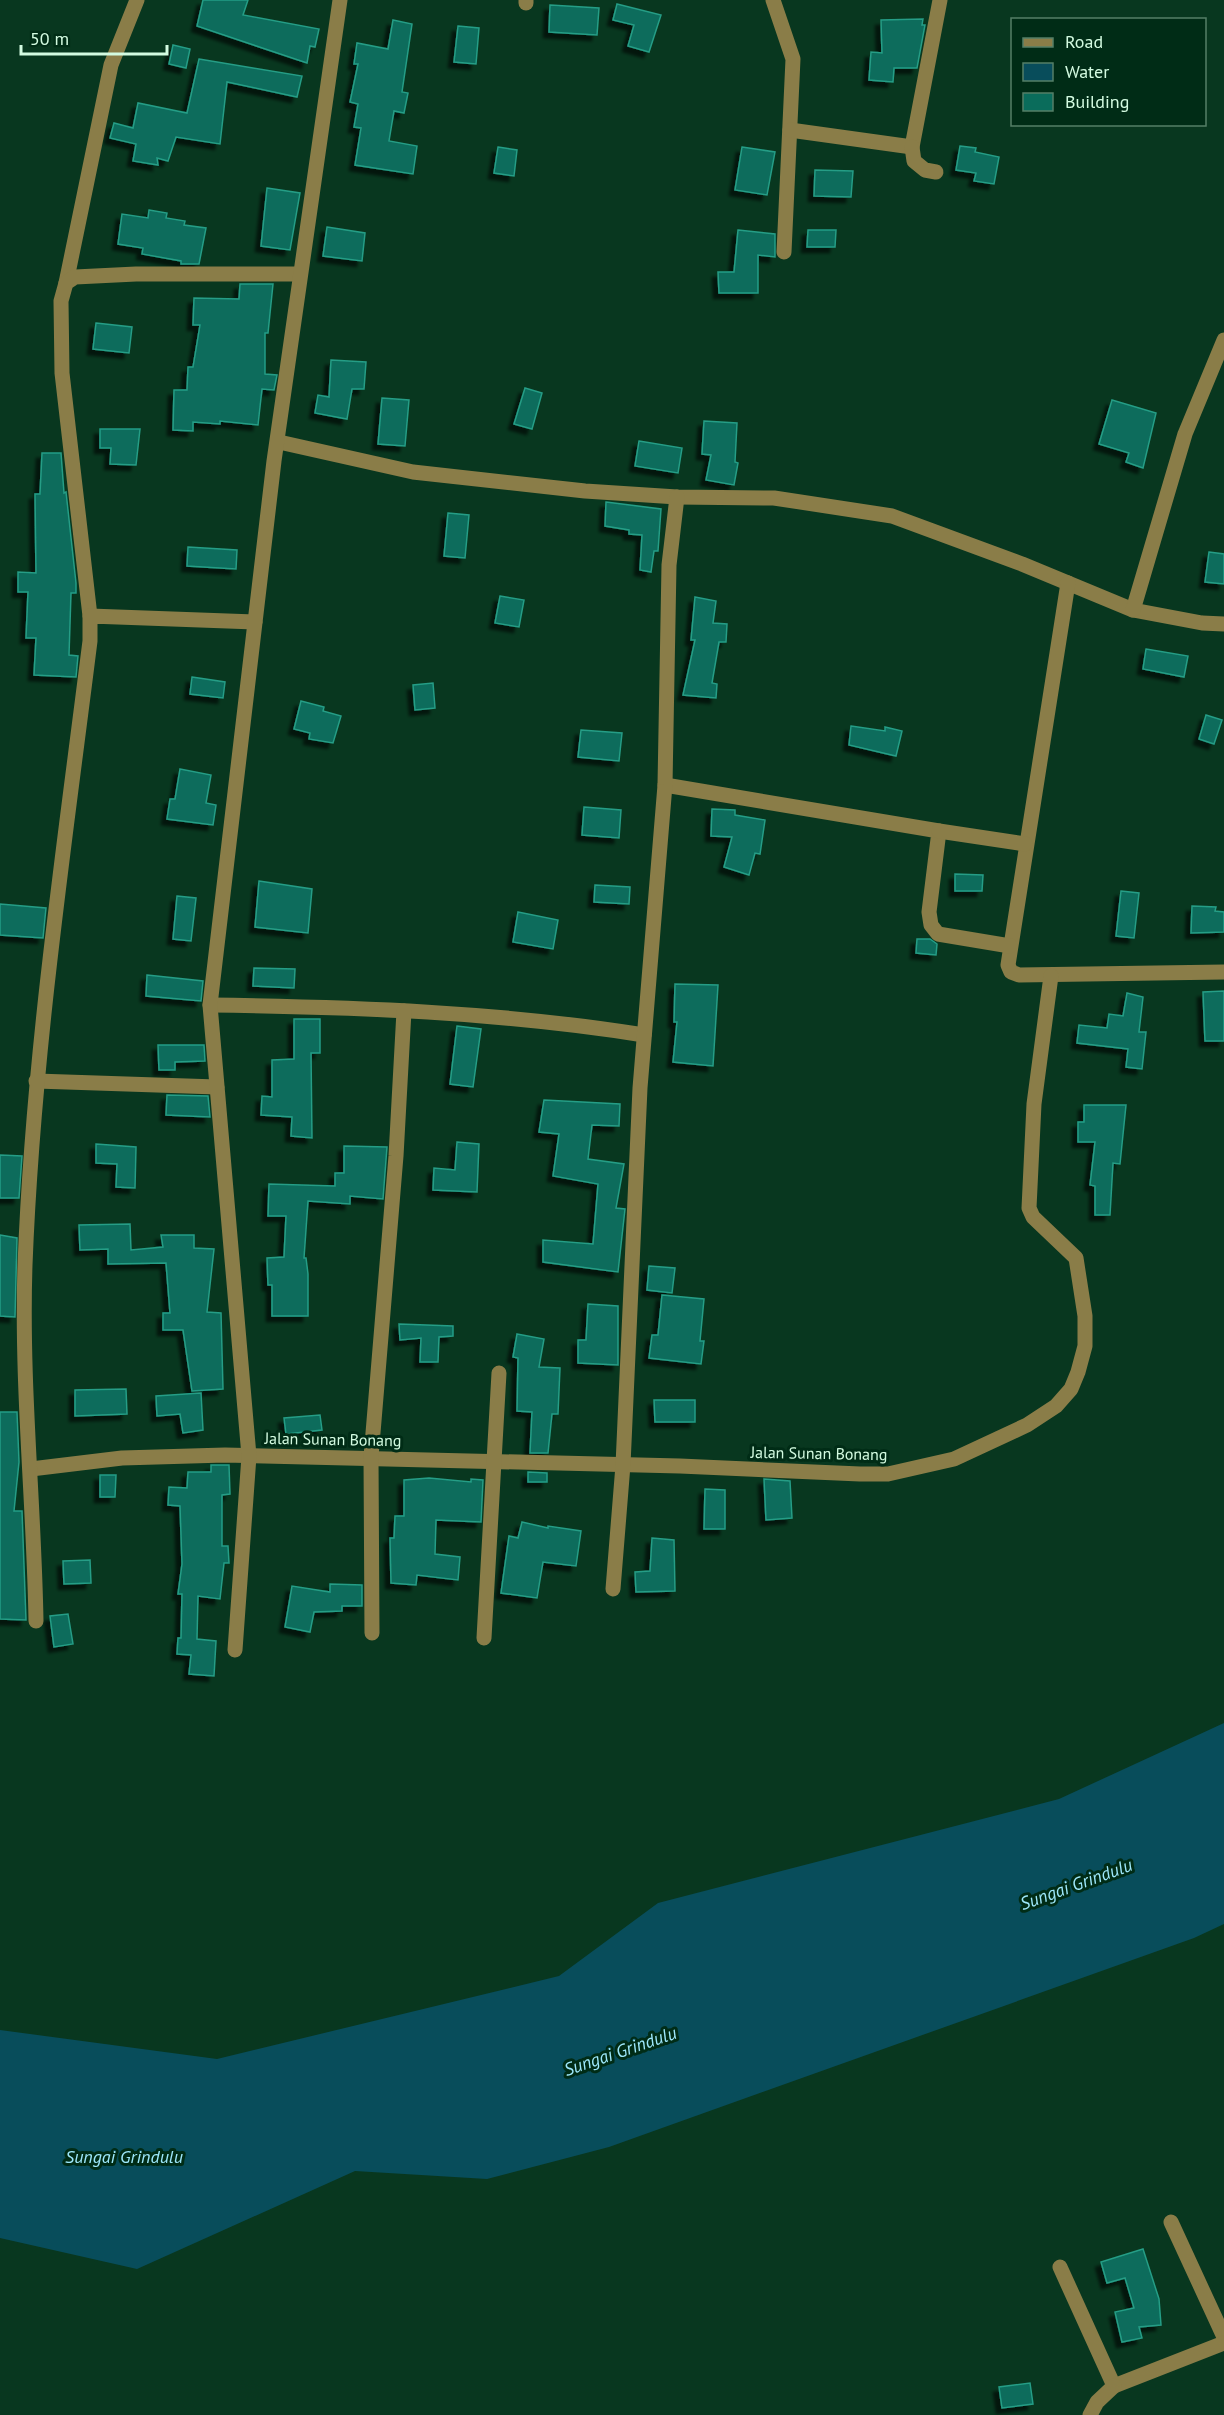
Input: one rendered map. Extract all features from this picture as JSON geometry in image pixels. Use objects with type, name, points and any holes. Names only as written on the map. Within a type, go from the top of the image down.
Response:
[{"type":"street","points":[[36,1621],[25,1269],[36,1081],[90,641],[90,616],[62,373],[62,301],[111,64],[137,0]]},
{"type":"street","points":[[235,1650],[249,1456],[210,1005],[274,461],[279,442],[300,274],[340,0]]},
{"type":"street","points":[[773,0],[792,59],[784,252]]},
{"type":"street","points":[[936,172],[926,170],[914,161],[912,147],[940,0]]},
{"type":"street","points":[[790,130],[912,147]]},
{"type":"street","points":[[66,284],[75,277],[136,274],[300,274]]},
{"type":"street","points":[[1133,610],[1185,434],[1224,340]]},
{"type":"street","points":[[279,442],[413,472],[585,491],[677,497],[774,498],[891,516],[1133,610],[1203,623],[1224,624]]},
{"type":"street","points":[[613,1589],[623,1465],[644,1035],[665,785],[669,565],[677,497]]},
{"type":"street","points":[[1068,583],[1025,844],[1008,965],[1011,972],[1019,975],[1224,972]]},
{"type":"street","points":[[90,616],[255,622]]},
{"type":"street","points":[[665,785],[1025,844]]},
{"type":"street","points":[[939,831],[929,912],[931,925],[938,934],[1010,946]]},
{"type":"street","name":"Jalan Sunan Bonang","points":[[31,1468],[122,1458],[249,1456],[371,1457],[494,1463],[888,1474],[954,1460],[1017,1430],[1056,1406],[1071,1389],[1085,1347],[1085,1316],[1076,1258],[1033,1217],[1029,1208],[1034,1104],[1051,976]]},
{"type":"street","points":[[210,1005],[404,1011],[508,1018],[644,1035]]},
{"type":"street","points":[[372,1633],[371,1457],[396,1156],[404,1011]]},
{"type":"street","points":[[36,1081],[217,1087]]},
{"type":"street","points":[[484,1638],[499,1373]]},
{"type":"street","points":[[1171,2222],[1224,2337]]},
{"type":"street","points":[[1060,2267],[1114,2386]]},
{"type":"street","points":[[1090,2415],[1096,2402],[1114,2386],[1224,2343]]},
{"type":"water","name":"Sungai Grindulu","points":[[1224,1723],[1224,1924],[1194,1938],[609,2147],[487,2179],[355,2171],[137,2269],[0,2238],[0,2030],[217,2059],[559,1976],[658,1903],[1059,1799]]},
{"type":"building","points":[[203,0],[248,0],[243,15],[319,29],[315,47],[310,46],[307,63],[197,26]]},
{"type":"building","points":[[617,4],[661,15],[649,52],[628,46],[634,25],[613,20]]},
{"type":"building","points":[[550,5],[599,8],[597,35],[549,32]]},
{"type":"building","points":[[923,19],[922,25],[925,25],[917,68],[894,68],[893,82],[869,80],[871,52],[882,53],[881,20]]},
{"type":"building","points":[[393,20],[412,24],[402,92],[408,93],[404,113],[394,111],[389,141],[417,146],[413,174],[355,165],[361,128],[354,127],[358,104],[350,102],[358,64],[354,64],[357,43],[388,49]]},
{"type":"building","points":[[458,26],[479,28],[476,64],[454,62]]},
{"type":"building","points":[[173,45],[190,49],[186,68],[169,64]]},
{"type":"building","points":[[199,59],[302,76],[297,97],[227,82],[220,144],[176,137],[168,161],[157,158],[158,165],[133,161],[136,144],[110,138],[114,123],[133,128],[138,103],[187,113]]},
{"type":"building","points":[[960,146],[976,148],[975,152],[999,157],[994,184],[974,181],[976,173],[956,170]]},
{"type":"building","points":[[498,147],[517,150],[514,176],[494,173]]},
{"type":"building","points":[[742,147],[775,152],[767,195],[735,190]]},
{"type":"building","points":[[815,170],[853,171],[851,197],[814,196]]},
{"type":"building","points":[[267,188],[300,193],[290,250],[261,246]]},
{"type":"building","points":[[149,210],[167,213],[166,218],[185,221],[184,225],[206,228],[199,264],[181,264],[181,261],[142,254],[143,248],[118,244],[122,214],[148,218]]},
{"type":"building","points":[[327,227],[365,233],[362,261],[323,256]]},
{"type":"building","points":[[738,230],[775,234],[775,257],[758,255],[758,293],[719,293],[718,272],[734,272]]},
{"type":"building","points":[[808,230],[836,230],[835,247],[807,247]]},
{"type":"building","points":[[240,284],[273,284],[268,333],[265,333],[265,374],[277,375],[274,390],[262,389],[258,425],[220,421],[220,424],[193,422],[193,431],[173,430],[174,390],[187,390],[188,367],[193,367],[200,325],[193,325],[194,298],[239,299]]},
{"type":"building","points":[[96,323],[132,327],[129,353],[93,349]]},
{"type":"building","points":[[331,360],[366,362],[364,389],[352,389],[347,419],[315,413],[318,395],[329,397]]},
{"type":"building","points":[[525,388],[542,393],[532,429],[514,424]]},
{"type":"building","points":[[382,398],[409,400],[405,446],[378,444]]},
{"type":"building","points":[[1112,400],[1156,413],[1143,468],[1126,462],[1129,453],[1099,444]]},
{"type":"building","points":[[704,421],[737,423],[735,462],[738,463],[734,485],[706,480],[711,455],[702,454]]},
{"type":"building","points":[[100,429],[140,429],[136,465],[110,464],[111,448],[100,448]]},
{"type":"building","points":[[639,441],[682,448],[678,473],[635,466]]},
{"type":"building","points":[[42,453],[61,453],[76,583],[76,593],[71,593],[69,655],[78,656],[76,677],[34,675],[36,638],[26,638],[28,592],[18,592],[18,572],[36,573],[35,494],[40,494]]},
{"type":"building","points":[[606,502],[661,509],[658,551],[654,551],[651,572],[640,570],[642,535],[629,534],[629,530],[605,526]]},
{"type":"building","points":[[448,513],[469,515],[465,558],[444,556]]},
{"type":"building","points":[[188,547],[237,550],[236,569],[187,566]]},
{"type":"building","points":[[1209,552],[1224,554],[1224,584],[1205,582]]},
{"type":"building","points":[[500,596],[524,600],[519,627],[495,623]]},
{"type":"building","points":[[695,597],[716,601],[713,623],[727,624],[726,642],[719,642],[712,683],[717,684],[716,698],[683,695],[695,640],[691,640]]},
{"type":"building","points":[[1146,649],[1188,656],[1184,677],[1143,669]]},
{"type":"building","points":[[192,677],[225,682],[223,698],[190,694]]},
{"type":"building","points":[[433,683],[435,708],[415,710],[413,685]]},
{"type":"building","points":[[301,701],[324,707],[323,711],[341,716],[333,743],[309,739],[310,733],[294,729]]},
{"type":"building","points":[[1206,715],[1222,720],[1214,744],[1199,739]]},
{"type":"building","points":[[851,726],[885,731],[885,727],[902,731],[896,756],[849,745]]},
{"type":"building","points":[[581,730],[622,733],[619,761],[578,757]]},
{"type":"building","points":[[180,769],[211,775],[206,803],[216,805],[213,825],[167,819],[170,799],[175,799]]},
{"type":"building","points":[[584,807],[621,810],[619,838],[582,835]]},
{"type":"building","points":[[712,809],[735,810],[735,815],[765,820],[760,854],[755,853],[749,875],[724,867],[732,837],[711,836]]},
{"type":"building","points":[[955,874],[983,875],[982,891],[955,891]]},
{"type":"building","points":[[259,881],[312,889],[308,933],[255,927]]},
{"type":"building","points":[[595,885],[630,887],[629,904],[594,902]]},
{"type":"building","points":[[1121,891],[1139,893],[1134,938],[1116,936]]},
{"type":"building","points":[[177,896],[196,898],[191,941],[173,939]]},
{"type":"building","points":[[0,904],[46,908],[43,938],[0,935]]},
{"type":"building","points":[[1192,906],[1216,907],[1215,911],[1224,912],[1224,932],[1191,933]]},
{"type":"building","points":[[518,912],[558,920],[553,949],[513,942]]},
{"type":"building","points":[[917,939],[930,939],[937,944],[936,955],[916,953]]},
{"type":"building","points":[[254,968],[295,969],[294,988],[253,986]]},
{"type":"building","points":[[147,975],[203,981],[201,1001],[146,996]]},
{"type":"building","points":[[675,984],[718,985],[713,1066],[673,1062],[677,1022],[674,1022]]},
{"type":"building","points":[[1224,991],[1224,1041],[1205,1041],[1203,992]]},
{"type":"building","points":[[1127,993],[1143,997],[1139,1032],[1146,1032],[1142,1069],[1126,1067],[1128,1049],[1077,1043],[1079,1025],[1107,1028],[1109,1014],[1123,1016]]},
{"type":"building","points":[[294,1019],[320,1019],[320,1053],[311,1053],[312,1138],[291,1136],[292,1117],[261,1115],[262,1096],[272,1097],[272,1060],[294,1059]]},
{"type":"building","points":[[457,1026],[481,1029],[473,1087],[450,1084]]},
{"type":"building","points":[[158,1045],[204,1045],[205,1061],[175,1062],[175,1070],[159,1070]]},
{"type":"building","points":[[167,1095],[208,1096],[210,1117],[166,1115]]},
{"type":"building","points":[[544,1100],[620,1104],[619,1126],[592,1125],[588,1159],[624,1164],[616,1208],[625,1209],[618,1272],[543,1262],[543,1240],[593,1244],[598,1184],[553,1176],[559,1134],[539,1132]]},
{"type":"building","points":[[1084,1105],[1126,1105],[1120,1164],[1113,1163],[1110,1215],[1095,1215],[1095,1186],[1090,1185],[1095,1142],[1078,1142],[1078,1122],[1084,1122]]},
{"type":"building","points":[[457,1142],[479,1144],[477,1192],[433,1190],[434,1168],[455,1170]]},
{"type":"building","points":[[96,1144],[136,1147],[135,1188],[116,1187],[117,1164],[96,1163]]},
{"type":"building","points":[[344,1146],[387,1147],[383,1199],[350,1196],[350,1204],[308,1201],[304,1258],[306,1258],[308,1274],[308,1316],[272,1316],[272,1285],[268,1285],[267,1258],[284,1257],[286,1216],[268,1216],[269,1184],[335,1186],[335,1173],[344,1173]]},
{"type":"building","points":[[0,1155],[22,1156],[19,1198],[0,1198]]},
{"type":"building","points":[[130,1224],[131,1250],[163,1247],[161,1235],[194,1235],[194,1248],[214,1249],[207,1312],[221,1313],[223,1389],[192,1391],[183,1330],[163,1330],[163,1313],[170,1313],[166,1263],[108,1264],[108,1249],[80,1250],[79,1225]]},
{"type":"building","points":[[0,1235],[17,1238],[15,1317],[0,1316]]},
{"type":"building","points":[[649,1266],[675,1268],[672,1293],[647,1290]]},
{"type":"building","points":[[662,1295],[704,1299],[700,1341],[704,1341],[701,1364],[649,1358],[652,1335],[658,1335]]},
{"type":"building","points":[[588,1304],[618,1306],[618,1365],[578,1363],[578,1340],[586,1340]]},
{"type":"building","points":[[399,1324],[453,1326],[453,1336],[439,1337],[438,1362],[420,1362],[421,1338],[400,1340]]},
{"type":"building","points":[[517,1334],[544,1339],[539,1367],[560,1368],[558,1414],[552,1414],[548,1453],[530,1453],[532,1412],[517,1411],[518,1358],[513,1357]]},
{"type":"building","points":[[126,1389],[127,1414],[75,1416],[75,1390]]},
{"type":"building","points":[[201,1393],[203,1430],[183,1433],[180,1414],[157,1416],[156,1396]]},
{"type":"building","points":[[654,1400],[695,1400],[695,1422],[655,1422]]},
{"type":"building","points":[[0,1412],[17,1412],[19,1462],[14,1511],[22,1511],[26,1620],[0,1619]]},
{"type":"building","points":[[320,1415],[322,1430],[286,1434],[284,1418]]},
{"type":"building","points":[[211,1465],[229,1465],[230,1494],[222,1495],[222,1546],[228,1546],[229,1563],[224,1563],[220,1599],[198,1596],[197,1639],[216,1641],[214,1676],[189,1674],[191,1655],[177,1654],[178,1638],[181,1638],[182,1594],[178,1594],[182,1564],[180,1506],[168,1505],[169,1487],[187,1488],[188,1472],[211,1472]]},
{"type":"building","points":[[528,1472],[547,1473],[547,1482],[528,1482]]},
{"type":"building","points":[[100,1475],[116,1475],[115,1497],[100,1497]]},
{"type":"building","points":[[429,1478],[471,1482],[471,1479],[483,1480],[481,1522],[436,1520],[435,1554],[460,1557],[458,1580],[417,1575],[416,1585],[391,1583],[390,1538],[394,1538],[395,1516],[404,1516],[404,1480]]},
{"type":"building","points":[[764,1479],[790,1481],[792,1518],[766,1520]]},
{"type":"building","points":[[705,1489],[725,1490],[725,1529],[704,1529]]},
{"type":"building","points":[[522,1522],[548,1528],[548,1526],[581,1531],[576,1566],[543,1562],[537,1598],[501,1593],[509,1536],[518,1538]]},
{"type":"building","points":[[652,1538],[674,1540],[675,1591],[636,1592],[635,1572],[650,1571]]},
{"type":"building","points":[[90,1560],[91,1583],[64,1584],[63,1561]]},
{"type":"building","points":[[330,1584],[362,1585],[362,1606],[342,1606],[342,1611],[314,1612],[310,1632],[285,1627],[292,1586],[330,1592]]},
{"type":"building","points":[[68,1614],[73,1644],[54,1647],[50,1616]]},
{"type":"building","points":[[1143,2249],[1159,2299],[1161,2325],[1139,2327],[1142,2338],[1122,2342],[1115,2312],[1134,2308],[1125,2278],[1107,2283],[1101,2262]]},
{"type":"building","points":[[1030,2383],[1033,2404],[1002,2408],[999,2387]]}]
